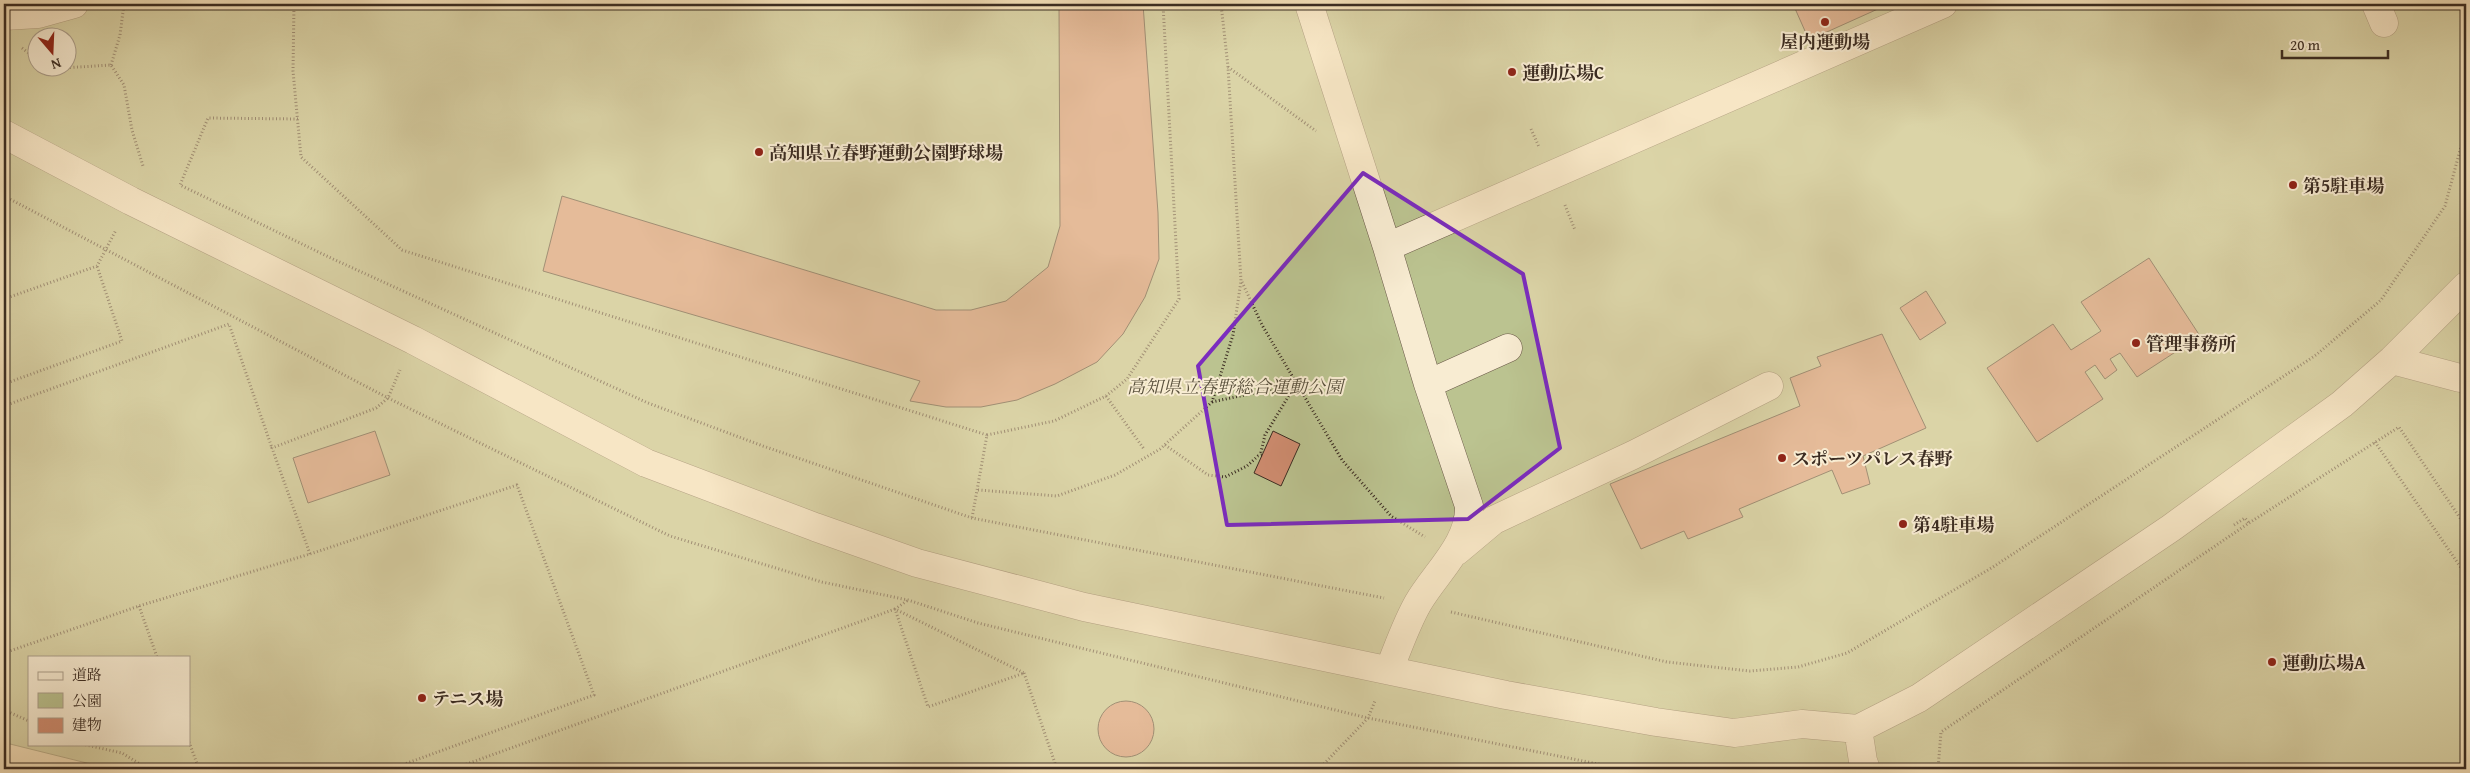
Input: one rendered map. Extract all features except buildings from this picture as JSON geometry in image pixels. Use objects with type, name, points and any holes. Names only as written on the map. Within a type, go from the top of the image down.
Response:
[{"type":"street","points":[[4,16],[38,14],[74,4]]},
{"type":"street","points":[[1309,4],[1387,247],[1428,384],[1469,506],[1466,523],[1453,554],[1418,603],[1389,670]]},
{"type":"street","points":[[1387,247],[1943,4]]},
{"type":"street","points":[[4,134],[131,201],[413,340],[646,462],[815,527],[917,562],[1084,606],[1506,696],[1734,734],[1802,724],[1858,729],[1919,698],[2171,528],[2342,404],[2392,360],[2466,286]]},
{"type":"street","points":[[1428,384],[1508,348]]},
{"type":"street","points":[[2392,360],[2460,378],[2466,377]]},
{"type":"street","points":[[1453,554],[1494,520],[1633,456],[1769,386]]},
{"type":"street","points":[[1858,729],[1866,769]]},
{"type":"path","points":[[124,4],[120,34],[111,65],[124,85],[132,130],[142,166]]},
{"type":"path","points":[[294,4],[293,71],[301,157],[402,250],[987,435],[1054,421],[1106,396],[1126,380],[1179,299],[1164,4]]},
{"type":"path","points":[[978,490],[1057,496],[1115,475],[1165,445],[1212,402],[1233,335],[1241,281],[1228,67],[1221,4]]},
{"type":"path","points":[[78,67],[111,65]]},
{"type":"path","points":[[1228,67],[1322,136]]},
{"type":"path","points":[[298,119],[208,118],[180,185],[333,259],[648,403],[763,446],[972,518],[1361,594],[1418,603],[1538,633],[1686,664],[1750,671],[1798,667],[1846,653],[1992,567],[2308,360],[2381,300],[2445,206],[2466,128]]},
{"type":"path","points":[[4,299],[97,266],[131,201]]},
{"type":"path","points":[[4,384],[122,340],[97,266]]},
{"type":"path","points":[[1241,281],[1262,325],[1342,460],[1391,516],[1453,554]]},
{"type":"path","points":[[4,406],[229,324],[310,554]]},
{"type":"path","points":[[272,448],[376,408],[388,398],[413,340]]},
{"type":"path","points":[[1212,402],[1296,384]]},
{"type":"path","points":[[1165,445],[1208,475],[1225,478],[1262,455],[1265,435],[1296,384]]},
{"type":"path","points":[[1106,396],[1144,449]]},
{"type":"path","points":[[1938,769],[1941,732],[2249,523],[2399,427],[2466,527]]},
{"type":"path","points":[[972,518],[987,435]]},
{"type":"path","points":[[2375,442],[2466,575]]},
{"type":"path","points":[[4,652],[139,606],[310,554],[517,485],[594,695],[391,769]]},
{"type":"path","points":[[2245,518],[2249,523]]},
{"type":"path","points":[[454,769],[895,609],[908,600],[917,562]]},
{"type":"path","points":[[139,606],[158,656]]},
{"type":"path","points":[[895,609],[928,707],[1024,673]]},
{"type":"path","points":[[895,609],[1024,673],[1057,769]]},
{"type":"path","points":[[1320,769],[1368,718],[1389,670]]},
{"type":"path","points":[[4,710],[28,721]]},
{"type":"path","points":[[190,745],[198,769]]},
{"type":"path","points":[[91,746],[122,753],[148,769]]},
{"type":"highlighted area","points":[[1363,173],[1523,274],[1560,448],[1468,519],[1227,525],[1198,366]]},
{"type":"green space","name":"高知県立春野総合運動公園","points":[[4,4],[2466,4],[2466,769],[111,769],[4,742]]},
{"type":"place","name":"屋内運動場","points":[[1825,22]]},
{"type":"place","name":"運動広場C","points":[[1512,72]]},
{"type":"place","name":"高知県立春野運動公園野球場","points":[[759,152]]},
{"type":"place","name":"第5駐車場","points":[[2293,185]]},
{"type":"place","name":"管理事務所","points":[[2136,343]]},
{"type":"place","name":"スポーツパレス春野","points":[[1782,458]]},
{"type":"place","name":"第4駐車場","points":[[1903,524]]},
{"type":"place","name":"運動広場A","points":[[2272,662]]},
{"type":"place","name":"テニス場","points":[[422,698]]}]
